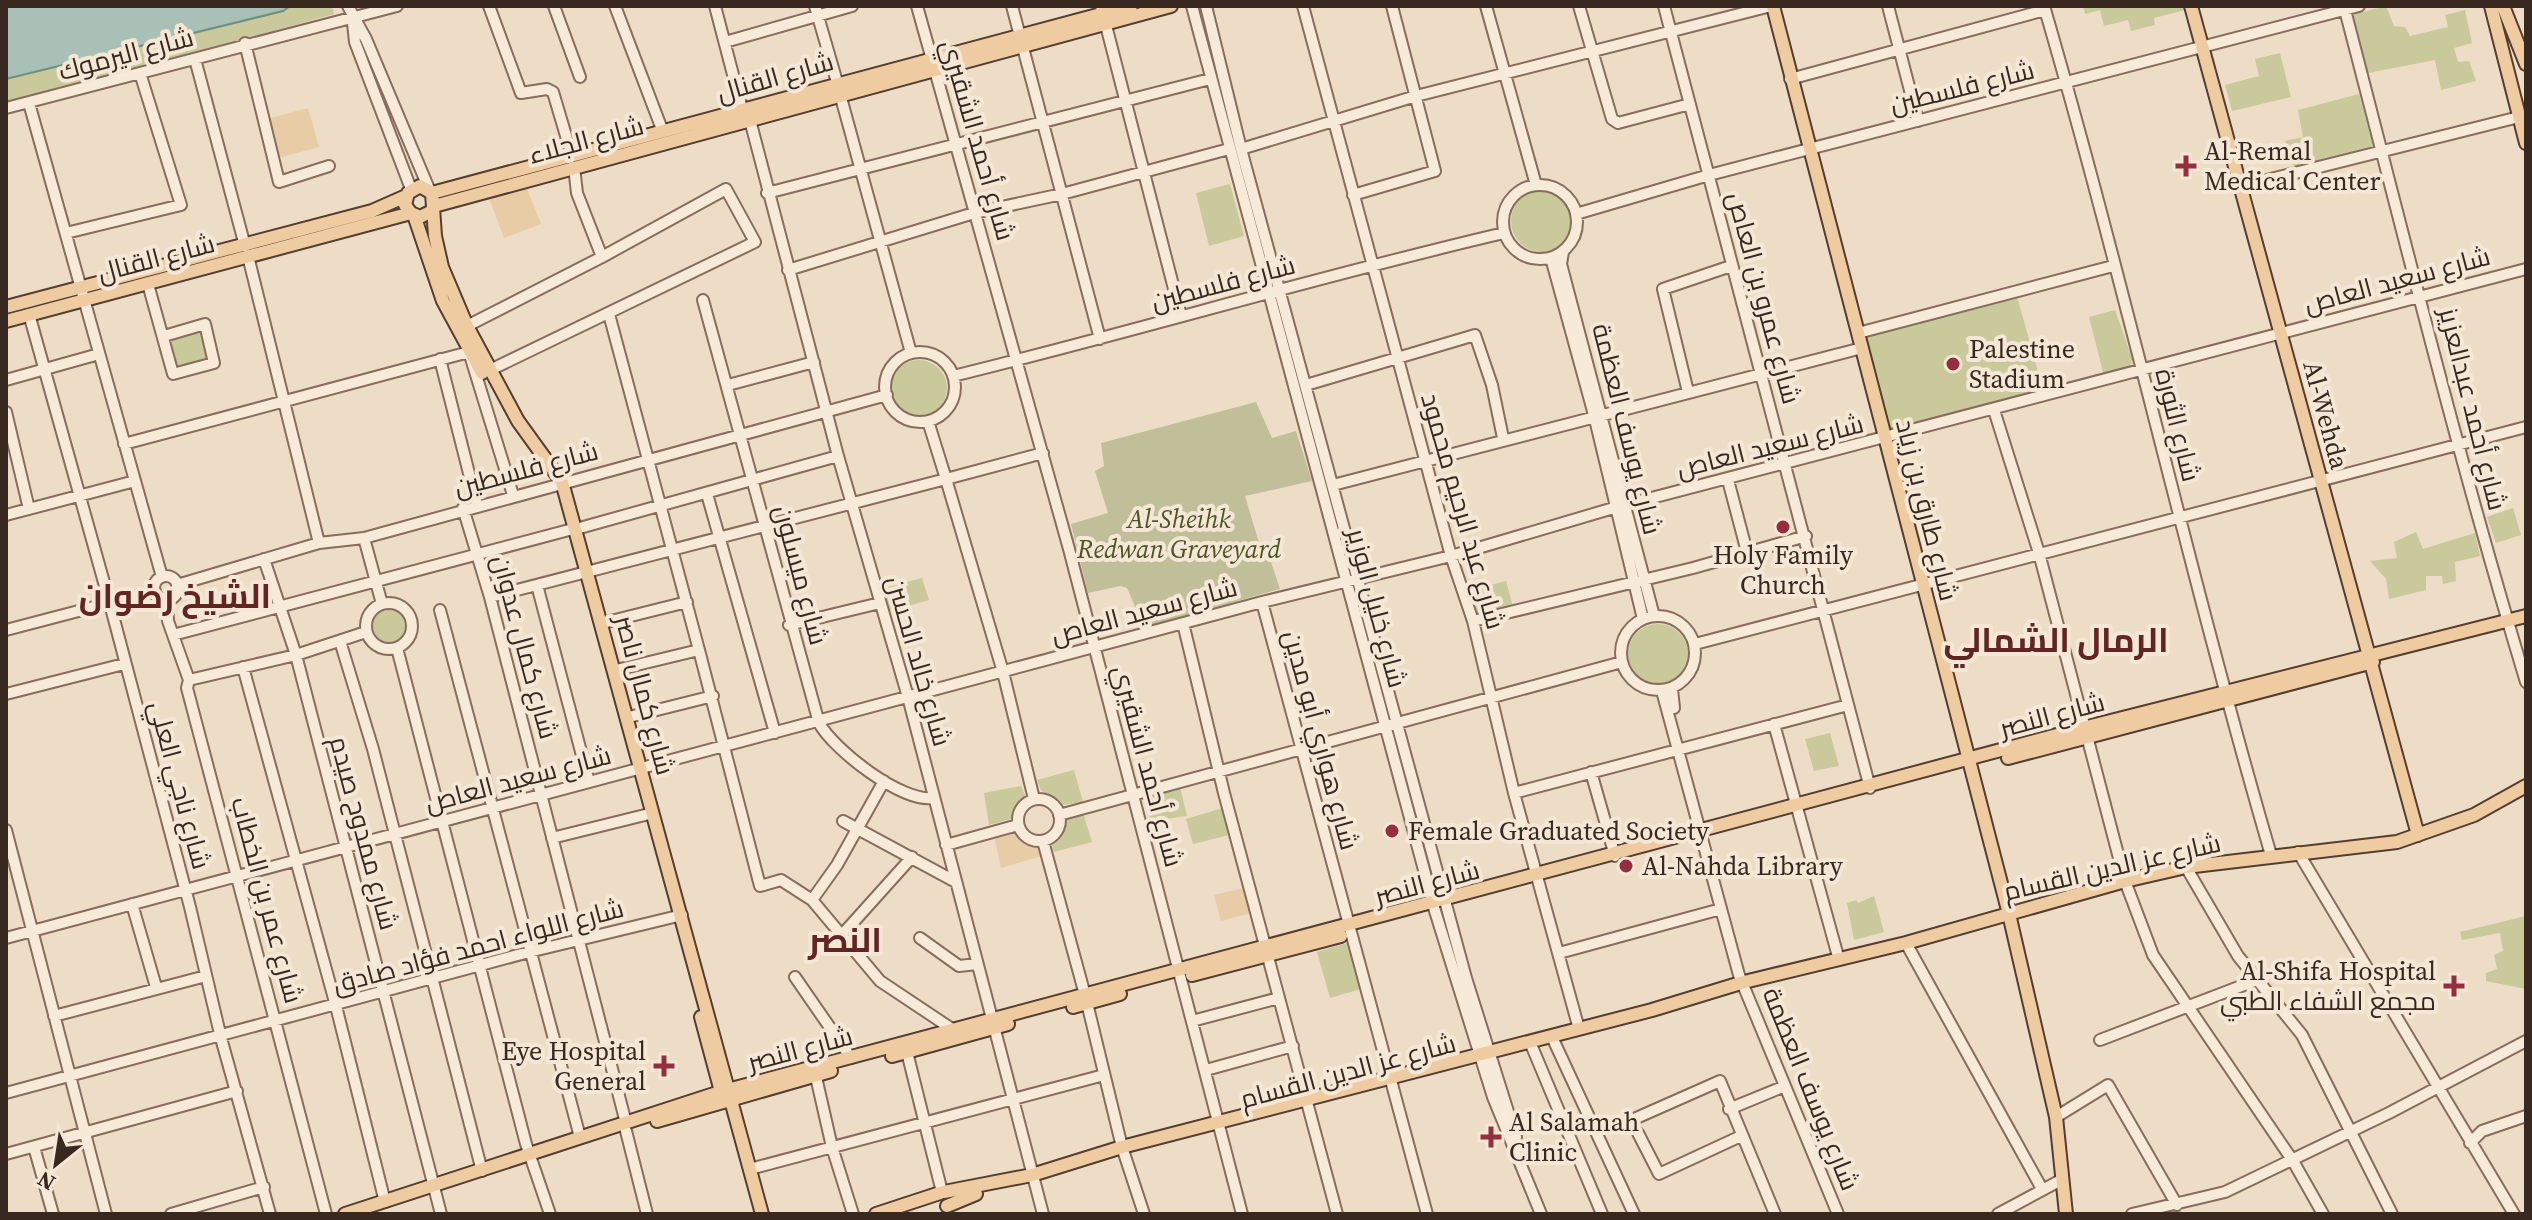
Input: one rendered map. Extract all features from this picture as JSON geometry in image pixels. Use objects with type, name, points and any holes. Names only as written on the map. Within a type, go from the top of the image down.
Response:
[{"type":"main road","name":"شارع القنال","points":[[573,161],[663,132],[746,115],[1020,41],[1131,6]]},
{"type":"main road","name":"شارع القنال","points":[[1103,15],[1171,6]]},
{"type":"main road","name":"شارع طارق بن زياد","points":[[1772,6],[2009,914],[2056,1117],[2066,1214]]},
{"type":"main road","name":"Al-Wehda","points":[[2191,6],[2243,186],[2368,659],[2418,835]]},
{"type":"main road","points":[[2491,6],[2526,143]]},
{"type":"main road","points":[[2503,6],[2524,60]]},
{"type":"main road","points":[[2504,56],[2513,51],[2524,60]]},
{"type":"main road","name":"شارع الجلاء","points":[[432,200],[746,115]]},
{"type":"main road","points":[[420,186],[432,200],[424,216],[412,214],[405,205],[408,193],[420,186]]},
{"type":"main road","name":"شارع القنال","points":[[6,307],[148,284],[372,211],[408,193]]},
{"type":"main road","name":"شارع كمال ناصر","points":[[432,200],[442,267],[467,326],[488,371],[559,483],[679,916],[755,1214]]},
{"type":"main road","name":"شارع القنال","points":[[6,321],[84,294],[246,251],[412,214]]},
{"type":"main road","name":"شارع كمال ناصر","points":[[412,214],[443,301],[469,352],[514,429],[559,483]]},
{"type":"main road","name":"شارع كمال ناصر","points":[[585,573],[603,623],[629,717],[649,814],[679,916]]},
{"type":"main road","name":"شارع النصر","points":[[726,1096],[816,1077],[1086,999],[2084,733],[2508,624],[2526,616]]},
{"type":"main road","name":"شارع النصر","points":[[2508,624],[2526,623]]},
{"type":"main road","name":"شارع النصر","points":[[1798,810],[1870,788],[1968,765]]},
{"type":"main road","name":"شارع عز الدين القسام","points":[[1552,1038],[2125,881],[2186,867],[2271,855],[2380,846],[2474,815],[2526,786]]},
{"type":"main road","name":"شارع النصر","points":[[1539,880],[1615,856],[1706,835]]},
{"type":"main road","name":"شارع عز الدين القسام","points":[[904,1214],[928,1207],[946,1209],[969,1196],[1125,1150],[1531,1044],[1745,983]]},
{"type":"main road","name":"شارع النصر","points":[[373,1214],[482,1171],[851,1058],[952,1029],[995,1025]]},
{"type":"main road","name":"شارع كمال ناصر","points":[[726,1096],[762,1214]]},
{"type":"main road","name":"شارع النصر","points":[[345,1214],[434,1190],[580,1137],[626,1127]]},
{"type":"main road","name":"شارع عز الدين القسام","points":[[876,1214],[942,1192],[1033,1177]]},
{"type":"main road","points":[[942,1192],[936,1203],[946,1209]]},
{"type":"street","name":"شارع اليرموك","points":[[6,108],[195,59],[350,12],[397,6]]},
{"type":"street","points":[[489,6],[521,93],[547,89],[553,92],[573,161],[577,193],[602,257]]},
{"type":"street","points":[[554,6],[580,77]]},
{"type":"street","points":[[615,6],[663,132]]},
{"type":"street","name":"شارع خالد الحسن","points":[[715,6],[838,456],[908,697],[1043,1214]]},
{"type":"street","points":[[725,42],[817,11],[852,6]]},
{"type":"street","name":"شارع أحمد الشقيري","points":[[917,6],[1043,453],[1242,1214]]},
{"type":"street","points":[[1012,6],[1100,339]]},
{"type":"street","name":"شارع خليل الوزير","points":[[1192,6],[1268,295],[1397,722],[1440,906]]},
{"type":"street","name":"شارع خليل الوزير","points":[[1206,6],[1241,149],[1333,485],[1385,725],[1485,1056],[1543,1214]]},
{"type":"street","name":"شارع عبد الرحيم محمود","points":[[1303,6],[1353,195],[1375,264],[1451,556],[1473,621],[1514,793],[1579,1029]]},
{"type":"street","points":[[1353,195],[1435,171],[1392,6]]},
{"type":"street","points":[[1486,6],[1536,185]]},
{"type":"street","points":[[1579,6],[1612,119],[1618,123],[1690,104]]},
{"type":"street","name":"شارع عمرو بن العاص","points":[[1664,6],[1870,788]]},
{"type":"street","points":[[1241,149],[1416,96],[1772,6]]},
{"type":"street","points":[[1888,6],[1918,121]]},
{"type":"street","name":"شارع فلسطين","points":[[1576,214],[1709,175],[2359,6]]},
{"type":"street","points":[[1790,79],[2044,8]]},
{"type":"street","name":"شارع الثورة","points":[[2044,8],[2142,369],[2226,698],[2271,855]]},
{"type":"street","name":"شارع أحمد عبدالعزيز","points":[[2345,8],[2410,266],[2421,295],[2457,447],[2526,682]]},
{"type":"street","points":[[817,11],[911,353]]},
{"type":"street","points":[[350,12],[355,42],[408,193]]},
{"type":"street","name":"شارع كمال ناصر","points":[[350,12],[366,39],[432,200]]},
{"type":"street","points":[[1103,15],[1181,316]]},
{"type":"street","points":[[245,43],[279,182],[329,166]]},
{"type":"street","points":[[195,59],[319,543]]},
{"type":"street","points":[[66,233],[181,205],[140,73]]},
{"type":"street","points":[[767,193],[954,142],[1210,79]]},
{"type":"street","points":[[29,103],[162,577]]},
{"type":"street","points":[[2243,186],[2519,117]]},
{"type":"street","points":[[788,270],[974,213],[1062,194],[1229,149]]},
{"type":"street","points":[[1536,185],[1562,192],[1576,214],[1576,233],[1563,252],[1551,258],[1538,260],[1521,254],[1504,233],[1503,217],[1509,201],[1522,189],[1536,185]]},
{"type":"street","points":[[467,326],[726,189],[755,242],[488,371]]},
{"type":"street","name":"شارع فلسطين","points":[[953,376],[1504,233]]},
{"type":"street","name":"شارع يوسف العظمة","points":[[1563,252],[1561,264],[1649,618]]},
{"type":"street","name":"شارع يوسف العظمة","points":[[1551,258],[1598,414]]},
{"type":"street","points":[[1688,392],[1663,289],[1731,266]]},
{"type":"street","points":[[1858,333],[2113,266]]},
{"type":"street","name":"شارع سعيد العاص","points":[[6,938],[237,874],[296,862],[819,723],[1262,602],[1451,556],[1621,506],[2526,269]]},
{"type":"street","points":[[148,284],[173,374],[214,363],[205,324],[164,336]]},
{"type":"street","name":"شارع ميسلون","points":[[703,300],[766,525],[789,625],[819,723],[827,737],[884,781],[922,800],[934,798]]},
{"type":"street","name":"شارع ناجي العلي","points":[[29,314],[110,604],[186,890],[221,1038],[270,1214]]},
{"type":"street","points":[[609,314],[713,696],[760,886],[781,880],[812,900],[880,981],[952,1029]]},
{"type":"street","points":[[1306,385],[1475,335],[1492,385],[1503,438]]},
{"type":"street","points":[[1333,485],[1503,438],[1862,348]]},
{"type":"street","points":[[124,444],[469,352],[513,495]]},
{"type":"street","points":[[911,353],[938,357],[953,376],[955,388],[950,405],[928,421],[903,417],[893,409],[887,395],[890,370],[911,353]]},
{"type":"street","points":[[6,380],[99,354]]},
{"type":"street","points":[[440,359],[477,505]]},
{"type":"street","points":[[728,385],[814,362]]},
{"type":"street","name":"شارع فلسطين","points":[[177,585],[319,543],[364,538],[463,508],[887,395]]},
{"type":"street","points":[[1994,410],[2039,553],[2125,881],[2153,955],[2187,1010],[2293,1161],[2323,1214]]},
{"type":"street","points":[[6,412],[29,509]]},
{"type":"street","points":[[928,421],[1003,672],[1034,799]]},
{"type":"street","points":[[1695,644],[2178,515],[2457,447],[2526,427]]},
{"type":"street","points":[[490,597],[1043,453]]},
{"type":"street","points":[[173,635],[477,552],[707,494],[838,456]]},
{"type":"street","points":[[1728,480],[1747,552]]},
{"type":"street","points":[[6,515],[135,481]]},
{"type":"street","points":[[707,494],[775,733]]},
{"type":"street","name":"شارع كمال عدوان","points":[[463,508],[490,597],[647,1214]]},
{"type":"street","points":[[1473,621],[1638,582],[1806,536]]},
{"type":"street","points":[[364,538],[382,604]]},
{"type":"street","name":"شارع ممدوح صيدم","points":[[264,559],[296,655],[441,1214]]},
{"type":"street","points":[[6,630],[155,591],[167,599],[176,594],[177,585],[171,577],[162,577],[155,583],[155,591]]},
{"type":"street","points":[[537,585],[589,782]]},
{"type":"street","name":"شارع عمر بن الخطاب","points":[[167,599],[173,635],[189,680],[187,688],[326,1214]]},
{"type":"street","points":[[603,623],[687,602]]},
{"type":"street","name":"شارع هواري أبو مدين","points":[[1262,602],[1427,1214]]},
{"type":"street","points":[[789,625],[880,603]]},
{"type":"street","points":[[382,604],[399,606],[410,619],[409,638],[397,648],[377,646],[366,632],[368,616],[382,604]]},
{"type":"street","points":[[440,610],[580,1137]]},
{"type":"street","points":[[1649,618],[1680,623],[1695,644],[1691,671],[1667,690],[1638,685],[1622,662],[1625,637],[1649,618]]},
{"type":"street","points":[[1183,623],[1224,793],[1337,1211]]},
{"type":"street","points":[[189,680],[296,655],[366,632]]},
{"type":"street","points":[[340,641],[373,749],[482,1171]]},
{"type":"street","points":[[397,648],[529,1156],[547,1214]]},
{"type":"street","points":[[616,670],[699,650]]},
{"type":"street","points":[[1059,815],[1622,662]]},
{"type":"street","points":[[6,694],[124,664]]},
{"type":"street","points":[[243,667],[336,1006],[385,1202]]},
{"type":"street","name":"شارع يوسف العظمة","points":[[1667,690],[1745,983]]},
{"type":"street","points":[[629,717],[713,696]]},
{"type":"street","points":[[1514,793],[1848,705]]},
{"type":"street","points":[[1774,724],[1839,960]]},
{"type":"street","points":[[1591,772],[1615,856]]},
{"type":"street","points":[[812,900],[837,865],[884,781]]},
{"type":"street","points":[[1034,799],[1053,804],[1059,815],[1058,828],[1043,841],[1030,839],[1018,825],[1023,805],[1034,799]]},
{"type":"street","points":[[552,838],[649,814]]},
{"type":"street","points":[[843,821],[956,882]]},
{"type":"street","points":[[946,845],[1018,825]]},
{"type":"street","points":[[6,830],[12,875],[71,1076],[106,1214]]},
{"type":"street","name":"شارع يوسف العظمة","points":[[1706,835],[1721,909],[1745,983],[1838,1214]]},
{"type":"street","points":[[1043,841],[1140,1213]]},
{"type":"street","points":[[2298,852],[2514,1214]]},
{"type":"street","points":[[841,936],[912,857]]},
{"type":"street","points":[[2186,867],[2217,922],[2257,980],[2302,1035],[2392,1214]]},
{"type":"street","points":[[132,904],[156,987]]},
{"type":"street","points":[[1559,953],[1721,909]]},
{"type":"street","name":"شارع اللواء احمد فؤاد صادق","points":[[6,1093],[277,1023],[529,952],[679,916]]},
{"type":"street","points":[[920,938],[959,966],[964,962],[977,964]]},
{"type":"street","points":[[1906,943],[2042,1189]]},
{"type":"street","points":[[54,1016],[206,976]]},
{"type":"street","points":[[795,977],[851,1058]]},
{"type":"street","points":[[2100,1040],[2187,1010],[2257,980]]},
{"type":"street","points":[[1192,1021],[1279,998]]},
{"type":"street","points":[[1552,1038],[1634,1214]]},
{"type":"street","points":[[2132,1214],[2225,1192],[2351,1132],[2526,1041]]},
{"type":"street","points":[[1531,1044],[1602,1214]]},
{"type":"street","points":[[1206,1070],[1293,1046]]},
{"type":"street","points":[[907,1052],[942,1192]]},
{"type":"street","points":[[750,1169],[1104,1075]]},
{"type":"street","points":[[816,1077],[832,1147],[853,1214]]},
{"type":"street","points":[[1634,1119],[1720,1081],[1775,1214]]},
{"type":"street","points":[[2056,1117],[2108,1085],[2177,1205]]},
{"type":"street","points":[[1729,1109],[1785,1086]]},
{"type":"street","points":[[6,1154],[237,1091]]},
{"type":"street","points":[[2470,1143],[2482,1131],[2526,1116]]},
{"type":"street","points":[[1638,1133],[1659,1174],[1741,1136]]},
{"type":"street","points":[[34,1147],[53,1214]]},
{"type":"street","points":[[1998,1214],[2061,1180]]},
{"type":"street","points":[[171,1214],[264,1187]]},
{"type":"green space","points":[[6,6],[332,6],[334,14],[6,105]]},
{"type":"green space","points":[[2083,6],[2184,6],[2185,10],[2154,18],[2155,25],[2131,31],[2128,20],[2104,26],[2100,10],[2085,14]]},
{"type":"green space","points":[[2386,6],[2394,26],[2405,27],[2410,36],[2448,27],[2445,15],[2465,10],[2472,43],[2454,48],[2458,62],[2469,61],[2476,81],[2441,90],[2435,60],[2368,73],[2352,15]]},
{"type":"green space","points":[[2280,53],[2291,97],[2232,111],[2225,85],[2259,76],[2255,59]]},
{"type":"green space","points":[[2359,94],[2374,149],[2295,169],[2285,141],[2303,137],[2298,110]]},
{"type":"green space","points":[[1230,184],[1244,236],[1209,246],[1196,193]]},
{"type":"green space","points":[[1542,190],[1564,199],[1573,221],[1564,243],[1542,252],[1520,243],[1511,221],[1520,199]]},
{"type":"green space","name":"Palestine Stadium","points":[[2016,293],[2044,393],[1888,435],[1863,334]]},
{"type":"green space","points":[[2115,310],[2132,358],[2131,365],[2104,376],[2089,317]]},
{"type":"green space","points":[[202,330],[210,359],[176,368],[169,339]]},
{"type":"green space","points":[[919,360],[938,369],[947,388],[938,407],[919,416],[900,407],[891,388],[900,369]]},
{"type":"green space","name":"Al-Sheihk Redwan Graveyard","points":[[1256,402],[1272,438],[1296,431],[1312,481],[1245,496],[1263,556],[1271,562],[1280,589],[1144,627],[1127,588],[1120,586],[1088,593],[1071,524],[1108,513],[1095,471],[1104,466],[1101,443]]},
{"type":"green space","points":[[2513,508],[2521,535],[2496,543],[2487,517]]},
{"type":"green space","points":[[2416,532],[2423,549],[2475,533],[2480,556],[2455,562],[2456,581],[2443,584],[2442,576],[2426,576],[2426,590],[2389,599],[2386,579],[2370,561],[2397,558],[2394,542]]},
{"type":"green space","points":[[922,578],[929,600],[888,612],[881,589]]},
{"type":"green space","points":[[1506,581],[1513,607],[1478,616],[1471,590]]},
{"type":"green space","points":[[389,610],[400,615],[405,626],[400,637],[389,642],[378,637],[373,626],[378,615]]},
{"type":"green space","points":[[1658,624],[1679,633],[1688,654],[1679,675],[1658,684],[1637,675],[1628,654],[1637,633]]},
{"type":"green space","points":[[1830,733],[1839,766],[1814,771],[1805,739]]},
{"type":"green space","points":[[1074,770],[1083,802],[1062,805],[1041,790],[1037,780]]},
{"type":"green space","points":[[1021,786],[1026,798],[1014,818],[989,825],[984,793]]},
{"type":"green space","points":[[1180,787],[1187,816],[1151,821],[1147,801],[1153,793]]},
{"type":"green space","points":[[1223,808],[1229,835],[1193,844],[1186,819]]},
{"type":"green space","points":[[1083,813],[1092,842],[1054,852],[1051,844],[1064,818]]},
{"type":"green space","points":[[1874,896],[1884,932],[1854,940],[1847,903],[1856,900],[1858,903]]},
{"type":"green space","points":[[2526,916],[2526,989],[2486,981],[2486,973],[2497,969],[2494,955],[2503,951],[2500,933],[2462,940],[2460,932]]},
{"type":"green space","points":[[1347,943],[1361,989],[1330,998],[1317,952]]},
{"type":"sand","points":[[308,108],[319,147],[278,158],[267,119]]},
{"type":"sand","points":[[526,186],[541,224],[504,238],[489,198]]},
{"type":"sand","points":[[1016,830],[1038,845],[1042,856],[1001,868],[994,835]]},
{"type":"sand","points":[[1244,888],[1251,913],[1221,921],[1214,895]]},
{"type":"shaded area","points":[[6,6],[290,6],[283,11],[6,79]]},
{"type":"place","name":"Al-Remal Medical Center","points":[[2186,166]]},
{"type":"place","name":"Palestine Stadium","points":[[1953,364]]},
{"type":"place","name":"Holy Family Church","points":[[1783,527]]},
{"type":"place","name":"Female Graduated Society","points":[[1392,831]]},
{"type":"place","name":"Al-Nahda Library","points":[[1626,866]]},
{"type":"place","name":"Al-Shifa Hospital مجمع الشفاء الطبي","points":[[2454,986]]},
{"type":"place","name":"Eye Hospital General","points":[[664,1066]]},
{"type":"place","name":"Al Salamah Clinic","points":[[1491,1137]]},
{"type":"district","name":"الشيخ رضوان","points":[[175,596]]},
{"type":"district","name":"الرمال الشمالي","points":[[2056,640]]},
{"type":"district","name":"النصر","points":[[845,940]]}]
